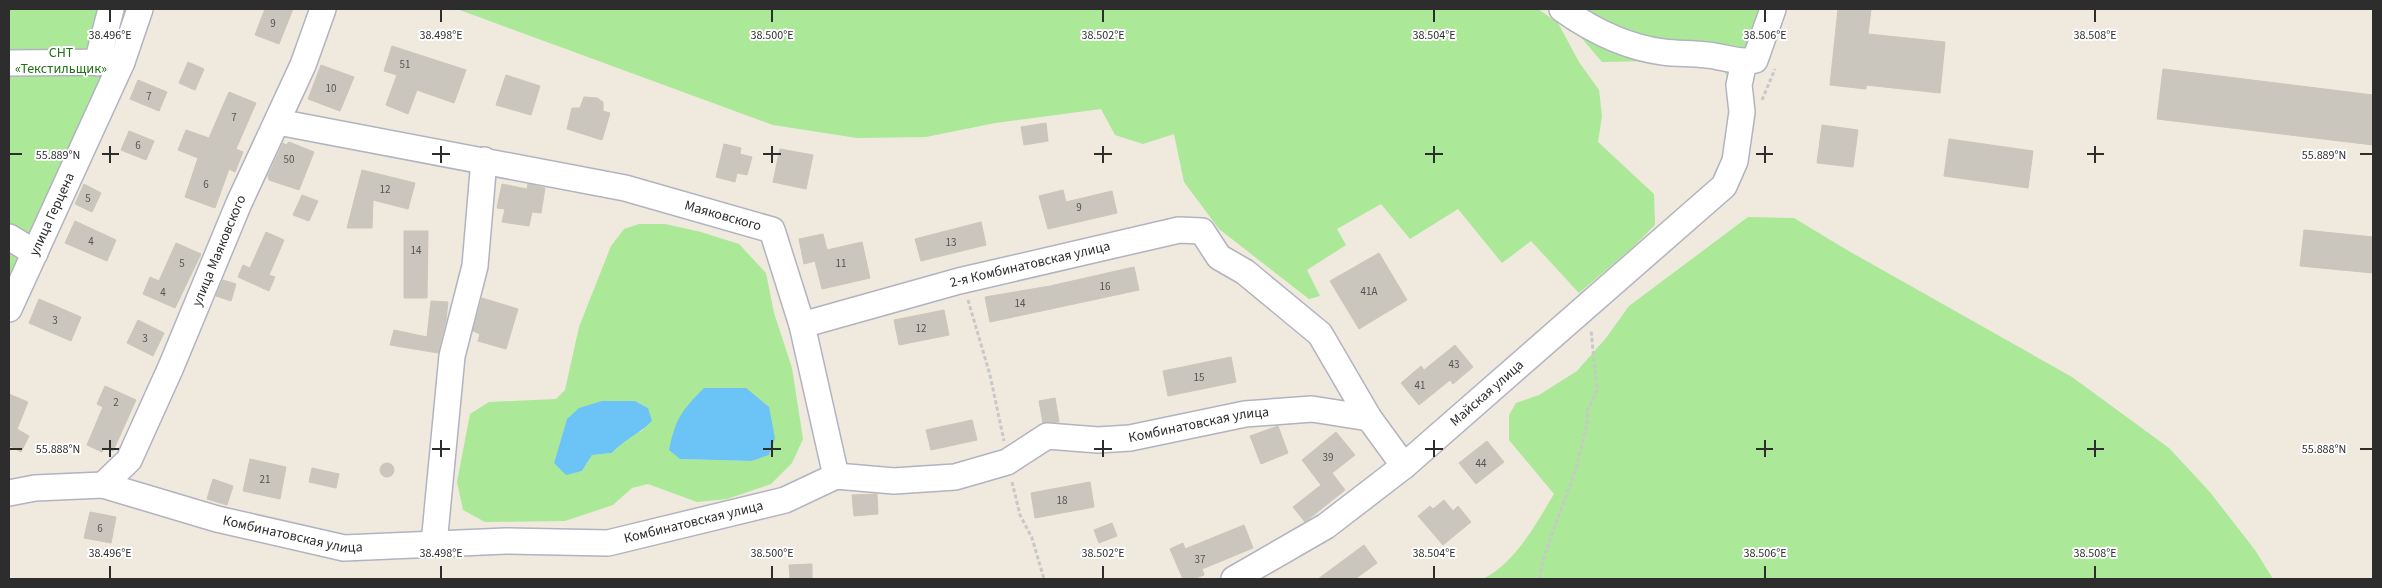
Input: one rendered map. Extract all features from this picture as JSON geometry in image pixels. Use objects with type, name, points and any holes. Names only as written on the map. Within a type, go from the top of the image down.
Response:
[{"type":"street","points":[[97,63],[111,9]]},
{"type":"street","name":"улица Герцена","points":[[9,310],[122,62],[140,9]]},
{"type":"street","name":"улица Маяковского","points":[[103,485],[129,460],[171,367],[240,203],[304,64],[323,9]]},
{"type":"street","points":[[1562,9],[1592,30],[1625,44],[1663,52],[1708,55],[1744,62],[1755,60],[1773,9]]},
{"type":"street","points":[[9,63],[122,62]]},
{"type":"street","name":"Майская улица","points":[[1234,579],[1326,526],[1404,466],[1724,186],[1735,161],[1742,112],[1739,85],[1744,62]]},
{"type":"street","name":"Маяковского","points":[[278,122],[625,188],[772,230],[802,325],[836,476]]},
{"type":"street","points":[[434,544],[452,356],[475,266],[484,160]]},
{"type":"street","name":"2-я Комбинатовская улица","points":[[802,325],[962,280],[1179,230],[1202,231],[1219,257],[1244,272],[1320,334],[1369,418]]},
{"type":"street","points":[[9,237],[35,253]]},
{"type":"street","name":"Комбинатовская улица","points":[[9,493],[35,488],[103,485],[217,519],[344,548],[506,541],[608,543],[785,500],[836,476],[894,481],[955,477],[1007,462],[1047,436],[1098,440],[1130,438],[1245,414],[1312,409],[1369,418]]},
{"type":"street","points":[[1369,418],[1404,466]]},
{"type":"path","points":[[962,280],[990,375],[1007,462],[1020,515],[1032,538],[1044,579]]},
{"type":"path","points":[[1539,579],[1545,553],[1576,469],[1587,424],[1587,411],[1597,391],[1591,339],[1590,303]]},
{"type":"green space","name":"СНТ «Текстильщик»","points":[[9,9],[135,9],[9,302]]},
{"type":"green space","points":[[457,9],[1538,9],[1558,23],[1579,62],[1599,90],[1602,116],[1598,142],[1654,194],[1655,225],[1632,248],[1579,293],[1531,241],[1502,263],[1458,209],[1410,239],[1381,204],[1337,229],[1346,245],[1307,270],[1320,296],[1309,299],[1219,229],[1184,182],[1174,134],[1143,144],[1115,135],[1101,109],[995,123],[926,137],[857,138],[773,125]]},
{"type":"green space","points":[[1557,9],[1773,9],[1731,100],[1725,72],[1722,68],[1710,62],[1701,60],[1602,62]]},
{"type":"green space","points":[[1748,217],[1794,218],[2072,377],[2169,448],[2209,491],[2255,550],[2273,579],[1483,579],[1494,572],[1515,553],[1554,494],[1509,440],[1509,415],[1516,403],[1539,395],[1577,371],[1606,338],[1629,306]]},
{"type":"green space","points":[[639,224],[665,224],[701,232],[739,244],[766,273],[774,313],[792,368],[803,439],[792,463],[771,484],[727,499],[697,502],[648,484],[632,488],[613,505],[565,521],[485,522],[463,510],[457,482],[470,414],[489,402],[556,399],[565,390],[579,327],[611,246],[624,229]],"holes":[[[602,401],[635,401],[648,408],[643,430],[626,439],[612,453],[592,455],[582,471],[566,474],[554,463],[567,420]],[[769,407],[751,461],[681,459]]]},
{"type":"water","points":[[704,388],[746,388],[769,407],[775,438],[769,455],[751,461],[680,459],[669,450],[680,416]]},
{"type":"water","points":[[602,401],[635,401],[648,408],[652,421],[622,443],[612,453],[592,455],[582,471],[566,475],[554,463],[567,419],[579,408]]},
{"type":"building","points":[[265,9],[293,9],[279,44],[255,35]]},
{"type":"building","points":[[1838,9],[1871,9],[1868,34],[1945,42],[1940,93],[1866,85],[1866,89],[1830,85]]},
{"type":"building","points":[[392,46],[466,70],[454,103],[417,90],[408,114],[386,105],[397,75],[384,71]]},
{"type":"building","points":[[188,62],[204,69],[195,90],[179,83]]},
{"type":"building","points":[[321,65],[354,77],[340,111],[308,99]]},
{"type":"building","points":[[2163,69],[2373,95],[2373,145],[2157,119]]},
{"type":"building","points":[[506,75],[540,86],[531,115],[496,105]]},
{"type":"building","points":[[138,80],[167,92],[159,111],[130,99]]},
{"type":"building","points":[[229,92],[256,103],[236,149],[243,152],[235,172],[229,169],[215,208],[185,197],[198,158],[178,150],[186,130],[209,138]]},
{"type":"building","points":[[584,97],[597,98],[603,102],[603,111],[610,113],[602,140],[567,129],[572,108],[580,108]]},
{"type":"building","points":[[1046,123],[1048,141],[1024,145],[1021,127]]},
{"type":"building","points":[[1822,125],[1858,130],[1853,167],[1817,163]]},
{"type":"building","points":[[129,131],[154,141],[146,160],[121,150]]},
{"type":"building","points":[[1949,139],[2033,151],[2028,188],[1944,176]]},
{"type":"building","points":[[289,142],[314,152],[299,190],[269,180],[268,176],[283,143],[286,145]]},
{"type":"building","points":[[724,144],[741,148],[740,154],[752,157],[747,175],[737,173],[735,182],[716,177]]},
{"type":"building","points":[[780,149],[813,155],[806,189],[773,182]]},
{"type":"building","points":[[362,170],[415,183],[408,209],[373,200],[372,228],[347,228]]},
{"type":"building","points":[[84,184],[101,193],[92,212],[75,204]]},
{"type":"building","points":[[502,184],[527,189],[528,184],[545,188],[541,213],[532,212],[529,226],[502,222],[505,209],[497,208]]},
{"type":"building","points":[[1063,190],[1066,202],[1112,191],[1117,213],[1048,229],[1039,196]]},
{"type":"building","points":[[302,195],[318,201],[309,221],[293,215]]},
{"type":"building","points":[[75,221],[116,240],[107,261],[65,243]]},
{"type":"building","points":[[981,222],[986,245],[921,261],[915,239]]},
{"type":"building","points":[[2304,230],[2373,237],[2373,273],[2300,266]]},
{"type":"building","points":[[404,231],[428,231],[427,298],[404,298]]},
{"type":"building","points":[[266,232],[284,240],[269,275],[275,277],[269,291],[238,277],[243,265],[250,268]]},
{"type":"building","points":[[823,234],[827,250],[862,242],[870,278],[822,289],[815,261],[804,264],[799,239]]},
{"type":"building","points":[[176,243],[201,254],[175,308],[143,294],[150,277],[159,281]]},
{"type":"building","points":[[1379,253],[1407,300],[1359,329],[1330,281]]},
{"type":"building","points":[[1134,267],[1139,290],[990,322],[985,297],[1050,286]]},
{"type":"building","points":[[223,280],[236,284],[231,301],[216,296]]},
{"type":"building","points":[[482,298],[518,309],[506,349],[478,341],[480,334],[473,331]]},
{"type":"building","points":[[39,299],[81,317],[71,341],[29,323]]},
{"type":"building","points":[[431,301],[448,302],[446,320],[438,353],[390,345],[394,330],[427,337]]},
{"type":"building","points":[[944,310],[949,335],[899,345],[894,320]]},
{"type":"building","points":[[138,320],[164,333],[153,356],[127,343]]},
{"type":"building","points":[[1455,345],[1473,367],[1453,384],[1450,380],[1419,405],[1401,383],[1421,366],[1424,370]]},
{"type":"building","points":[[1231,357],[1236,382],[1168,396],[1163,371]]},
{"type":"building","points":[[105,386],[136,400],[113,451],[104,447],[102,452],[87,445],[103,407],[97,404]]},
{"type":"building","points":[[9,394],[28,402],[17,429],[29,436],[21,452],[10,446],[9,448]]},
{"type":"building","points":[[1055,398],[1059,422],[1043,423],[1039,401]]},
{"type":"building","points":[[972,420],[977,440],[931,450],[926,430]]},
{"type":"building","points":[[1278,426],[1288,453],[1261,464],[1250,436]]},
{"type":"building","points":[[1336,432],[1355,455],[1332,473],[1345,490],[1305,522],[1293,507],[1321,485],[1302,460]]},
{"type":"building","points":[[1487,441],[1504,462],[1476,484],[1459,463]]},
{"type":"building","points":[[250,459],[286,467],[280,499],[243,491]]},
{"type":"building","points":[[387,463],[392,465],[394,470],[392,475],[387,477],[382,475],[380,470],[382,465]]},
{"type":"building","points":[[312,468],[339,474],[336,488],[309,482]]},
{"type":"building","points":[[213,479],[233,486],[227,505],[207,499]]},
{"type":"building","points":[[1090,482],[1094,507],[1035,518],[1031,493]]},
{"type":"building","points":[[877,494],[878,514],[854,516],[852,495]]},
{"type":"building","points":[[1444,500],[1453,511],[1458,506],[1471,522],[1443,545],[1418,516],[1430,506],[1433,509]]},
{"type":"building","points":[[90,512],[116,517],[111,543],[84,538]]},
{"type":"building","points":[[1112,523],[1117,536],[1099,543],[1094,530]]},
{"type":"building","points":[[1244,525],[1253,548],[1202,569],[1204,575],[1193,579],[1183,579],[1170,549],[1183,543],[1185,549]]},
{"type":"building","points":[[1364,545],[1377,563],[1355,579],[1318,579]]},
{"type":"building","points":[[812,564],[812,579],[790,579],[789,565]]}]
